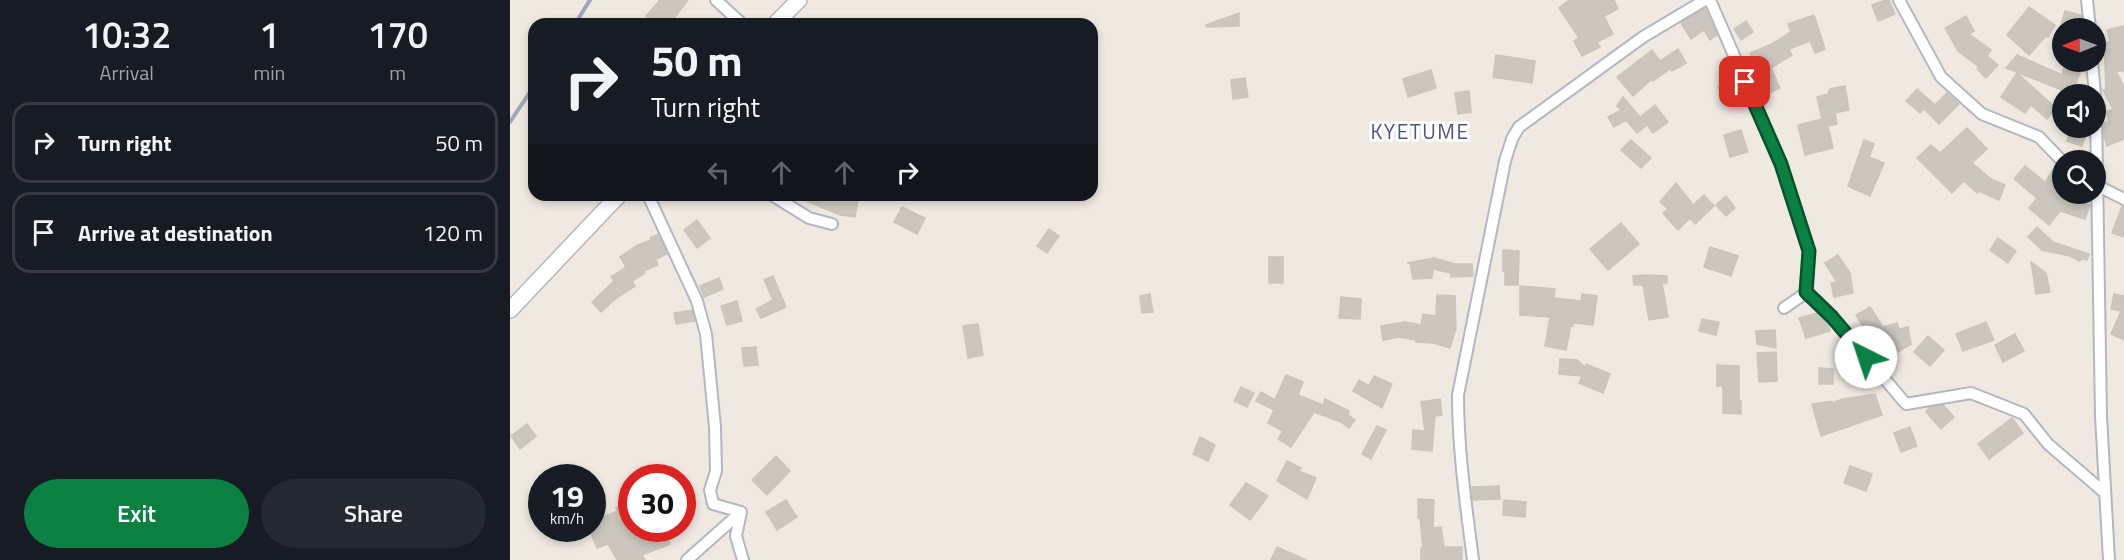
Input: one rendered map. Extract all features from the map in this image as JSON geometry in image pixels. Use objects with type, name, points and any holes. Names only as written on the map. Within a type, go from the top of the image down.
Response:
[{"type":"main road","points":[[781,18],[799,0]]},
{"type":"main road","points":[[510,310],[613,201]]},
{"type":"street","points":[[716,0],[736,18]]},
{"type":"street","points":[[1473,560],[1462,483],[1458,395],[1505,161],[1512,139],[1519,127],[1643,38],[1707,0],[1781,164],[1809,251],[1806,292],[1784,309]]},
{"type":"street","points":[[1899,0],[1941,77],[1982,114],[2039,137],[2052,151]]},
{"type":"street","points":[[2087,0],[2089,18]]},
{"type":"street","points":[[2106,190],[2124,199]]},
{"type":"street","points":[[651,201],[698,301],[706,334],[715,427],[716,471],[710,490],[713,504],[741,512]]},
{"type":"street","points":[[782,201],[809,218],[832,224]]},
{"type":"street","points":[[2096,204],[2100,404],[2109,560]]},
{"type":"street","points":[[1806,292],[1832,317],[1906,404],[1946,395],[1971,393],[2024,414],[2048,444],[2105,493]]},
{"type":"street","points":[[687,560],[741,512]]},
{"type":"street","points":[[741,512],[736,536],[743,560]]},
{"type":"building","points":[[660,0],[688,0],[674,18],[648,18],[646,16]]},
{"type":"building","points":[[1569,0],[1614,0],[1618,9],[1604,16],[1613,34],[1597,42],[1600,47],[1582,56],[1574,41],[1579,38],[1559,8]]},
{"type":"building","points":[[1889,0],[1895,14],[1878,21],[1872,5]]},
{"type":"building","points":[[2029,7],[2052,23],[2052,30],[2048,37],[2046,36],[2029,55],[2007,35]]},
{"type":"building","points":[[1705,8],[1717,35],[1710,40],[1704,30],[1691,39],[1681,23]]},
{"type":"building","points":[[2065,11],[2081,15],[2081,18],[2063,18]]},
{"type":"building","points":[[1239,13],[1239,26],[1207,27],[1206,25]]},
{"type":"building","points":[[1814,15],[1825,49],[1815,53],[1810,41],[1789,49],[1792,55],[1771,68],[1780,88],[1765,95],[1750,53],[1772,44],[1791,32],[1788,24]]},
{"type":"building","points":[[1966,16],[1974,31],[1969,34],[1991,50],[1987,56],[1998,65],[1986,78],[1977,69],[1979,67],[1958,51],[1945,28]]},
{"type":"building","points":[[1746,21],[1753,32],[1741,40],[1734,29]]},
{"type":"building","points":[[2124,26],[2124,71],[2116,71],[2124,87],[2124,139],[2107,146],[2104,138],[2106,122],[2109,121],[2106,112],[2113,109],[2106,96],[2106,42],[2110,42],[2107,30]]},
{"type":"building","points":[[1678,49],[1686,63],[1672,71],[1670,69],[1653,81],[1652,79],[1633,96],[1617,77],[1652,50],[1660,61]]},
{"type":"building","points":[[1496,55],[1535,61],[1532,83],[1493,77]]},
{"type":"building","points":[[2017,55],[2062,75],[2063,72],[2080,72],[2076,84],[2052,84],[2052,86],[2006,68]]},
{"type":"building","points":[[1431,70],[1436,88],[1408,97],[1403,79]]},
{"type":"building","points":[[2017,73],[2052,104],[2052,113],[2047,119],[2031,105],[2025,113],[2001,97]]},
{"type":"building","points":[[1245,78],[1248,97],[1233,99],[1231,80]]},
{"type":"building","points":[[1736,79],[1740,88],[1735,90],[1739,97],[1727,104],[1718,87]]},
{"type":"building","points":[[1845,86],[1849,110],[1835,113],[1837,124],[1828,126],[1833,148],[1805,155],[1798,125],[1822,119],[1817,97],[1828,94],[1830,89]]},
{"type":"building","points":[[1917,89],[1935,105],[1947,93],[1959,104],[1939,124],[1924,109],[1920,113],[1906,101]]},
{"type":"building","points":[[1469,91],[1471,112],[1458,114],[1455,93]]},
{"type":"building","points":[[1623,97],[1640,117],[1655,105],[1668,122],[1653,133],[1647,125],[1637,133],[1626,120],[1614,127],[1608,117],[1621,110],[1617,106]]},
{"type":"building","points":[[1967,128],[1987,149],[1972,163],[1991,179],[2005,185],[1999,200],[1979,191],[1977,193],[1964,181],[1952,193],[1917,158],[1931,145],[1940,153]]},
{"type":"building","points":[[1741,130],[1748,152],[1730,157],[1724,135]]},
{"type":"building","points":[[2068,138],[2085,138],[2082,146],[2067,141]]},
{"type":"building","points":[[1631,140],[1651,158],[1641,168],[1621,150]]},
{"type":"building","points":[[1864,140],[1874,144],[1869,157],[1884,163],[1870,196],[1848,186]]},
{"type":"building","points":[[2025,166],[2045,182],[2052,172],[2052,204],[2090,205],[2085,219],[2060,211],[2049,225],[2029,208],[2037,198],[2014,179]]},
{"type":"building","points":[[1676,183],[1693,205],[1704,195],[1714,206],[1695,224],[1690,218],[1678,230],[1663,213],[1668,209],[1660,202]]},
{"type":"building","points":[[1726,196],[1735,208],[1726,216],[1716,205]]},
{"type":"building","points":[[807,201],[858,201],[855,217],[840,215]]},
{"type":"building","points":[[2122,206],[2124,206],[2124,237],[2112,233]]},
{"type":"building","points":[[902,207],[925,218],[917,234],[894,222]]},
{"type":"building","points":[[697,220],[710,238],[697,248],[684,230]]},
{"type":"building","points":[[1621,223],[1639,244],[1608,270],[1590,249]]},
{"type":"building","points":[[2037,227],[2053,242],[2089,254],[2087,260],[2081,259],[2080,261],[2070,256],[2042,250],[2028,237]]},
{"type":"building","points":[[1049,229],[1059,236],[1047,253],[1037,246]]},
{"type":"building","points":[[658,234],[667,254],[656,259],[658,265],[644,271],[645,273],[632,281],[635,286],[601,312],[592,302],[614,281],[611,277],[626,267],[620,257]]},
{"type":"building","points":[[1998,238],[2016,251],[2008,263],[1990,250]]},
{"type":"building","points":[[1710,247],[1738,256],[1731,276],[1704,267]]},
{"type":"building","points":[[1503,250],[1519,251],[1518,285],[1505,285]]},
{"type":"building","points":[[1838,255],[1850,273],[1853,293],[1834,297],[1831,283],[1837,282],[1825,263]]},
{"type":"building","points":[[1269,257],[1283,257],[1283,283],[1269,283]]},
{"type":"building","points":[[1434,258],[1455,264],[1472,264],[1473,276],[1451,277],[1451,273],[1433,269],[1432,278],[1413,279],[1410,263],[1407,263]]},
{"type":"building","points":[[2031,262],[2046,273],[2050,292],[2036,294]]},
{"type":"building","points":[[773,276],[786,307],[761,318],[756,309],[773,300],[764,280]]},
{"type":"building","points":[[1633,276],[1667,276],[1667,283],[1662,283],[1668,317],[1649,320],[1643,285],[1634,285]]},
{"type":"building","points":[[719,278],[723,289],[704,297],[700,286]]},
{"type":"building","points":[[1520,286],[1555,289],[1554,298],[1581,301],[1582,294],[1597,296],[1593,325],[1573,323],[1566,350],[1545,346],[1550,317],[1520,315]]},
{"type":"building","points":[[1150,294],[1153,312],[1142,313],[1140,296]]},
{"type":"building","points":[[2114,294],[2124,296],[2124,340],[2111,334],[2121,311],[2111,309]]},
{"type":"building","points":[[1437,295],[1455,296],[1456,328],[1450,348],[1399,337],[1383,340],[1381,326],[1405,322],[1421,325],[1423,314],[1436,316]]},
{"type":"building","points":[[1341,297],[1361,299],[1360,319],[1339,318]]},
{"type":"building","points":[[737,301],[742,321],[727,325],[721,306]]},
{"type":"building","points":[[1870,307],[1883,327],[1897,323],[1899,329],[1908,327],[1911,344],[1880,362],[1861,334],[1866,331],[1856,315]]},
{"type":"building","points":[[692,310],[695,321],[676,324],[674,313]]},
{"type":"building","points":[[1817,313],[1828,324],[1830,331],[1806,338],[1799,318]]},
{"type":"building","points":[[1702,319],[1719,322],[1716,335],[1699,331]]},
{"type":"building","points":[[1986,322],[1994,340],[1963,351],[1956,334]]},
{"type":"building","points":[[978,324],[983,355],[968,358],[963,326]]},
{"type":"building","points":[[1775,330],[1776,348],[1757,344],[1756,331]]},
{"type":"building","points":[[2015,334],[2024,351],[2003,362],[1995,345]]},
{"type":"building","points":[[1928,336],[1944,350],[1930,366],[1914,352]]},
{"type":"building","points":[[756,347],[758,365],[744,366],[742,348]]},
{"type":"building","points":[[1776,352],[1777,381],[1759,382],[1757,353]]},
{"type":"building","points":[[1560,359],[1577,360],[1585,367],[1586,364],[1610,374],[1603,393],[1579,383],[1582,376],[1559,374]]},
{"type":"building","points":[[1717,365],[1739,366],[1741,414],[1723,413],[1723,386],[1717,386]]},
{"type":"building","points":[[1819,368],[1833,369],[1833,384],[1819,384]]},
{"type":"building","points":[[1286,375],[1303,382],[1298,395],[1323,405],[1325,399],[1349,411],[1348,415],[1355,420],[1349,428],[1341,422],[1314,412],[1291,447],[1278,439],[1283,431],[1268,423],[1274,410],[1256,401],[1261,392],[1275,400]]},
{"type":"building","points":[[1374,376],[1392,384],[1382,408],[1353,391],[1359,380],[1369,386]]},
{"type":"building","points":[[1241,387],[1254,393],[1247,407],[1234,401]]},
{"type":"building","points":[[1875,394],[1882,415],[1821,436],[1812,404],[1832,401],[1832,403]]},
{"type":"building","points":[[1440,399],[1442,415],[1435,416],[1432,451],[1412,449],[1413,430],[1425,431],[1421,402]]},
{"type":"building","points":[[1943,405],[1954,417],[1941,429],[1926,412],[1930,407]]},
{"type":"building","points":[[2012,418],[2023,433],[1989,459],[1978,444]]},
{"type":"building","points":[[527,424],[536,436],[520,449],[511,436]]},
{"type":"building","points":[[1377,426],[1386,430],[1371,459],[1362,454]]},
{"type":"building","points":[[1910,427],[1917,446],[1901,452],[1894,433]]},
{"type":"building","points":[[1200,437],[1215,445],[1208,461],[1193,454]]},
{"type":"building","points":[[776,456],[790,471],[767,495],[752,480]]},
{"type":"building","points":[[1287,461],[1301,468],[1299,471],[1316,478],[1307,499],[1277,481]]},
{"type":"building","points":[[1850,466],[1872,474],[1866,491],[1844,483]]},
{"type":"building","points":[[1246,483],[1268,496],[1250,520],[1230,505]]},
{"type":"building","points":[[1499,486],[1500,499],[1473,500],[1472,487]]},
{"type":"building","points":[[1418,499],[1434,500],[1433,528],[1441,527],[1444,547],[1462,547],[1462,560],[1421,559],[1421,548],[1423,548],[1420,518],[1418,518]]},
{"type":"building","points":[[786,500],[797,517],[777,530],[766,512]]},
{"type":"building","points":[[1504,500],[1526,502],[1525,517],[1503,515]]},
{"type":"building","points":[[618,511],[618,542],[669,542],[670,544],[642,555],[645,560],[617,560],[608,544],[597,548],[595,542],[606,542],[606,516]]},
{"type":"building","points":[[1277,547],[1306,560],[1271,560]]},
{"type":"railway","points":[[579,18],[590,0]]},
{"type":"railway","points":[[510,122],[528,95]]},
{"type":"district","name":"KYETUME","points":[[1420,132]]},
{"type":"route","points":[[1745,82],[1781,164],[1809,251],[1806,292],[1832,317],[1866,357]]}]
